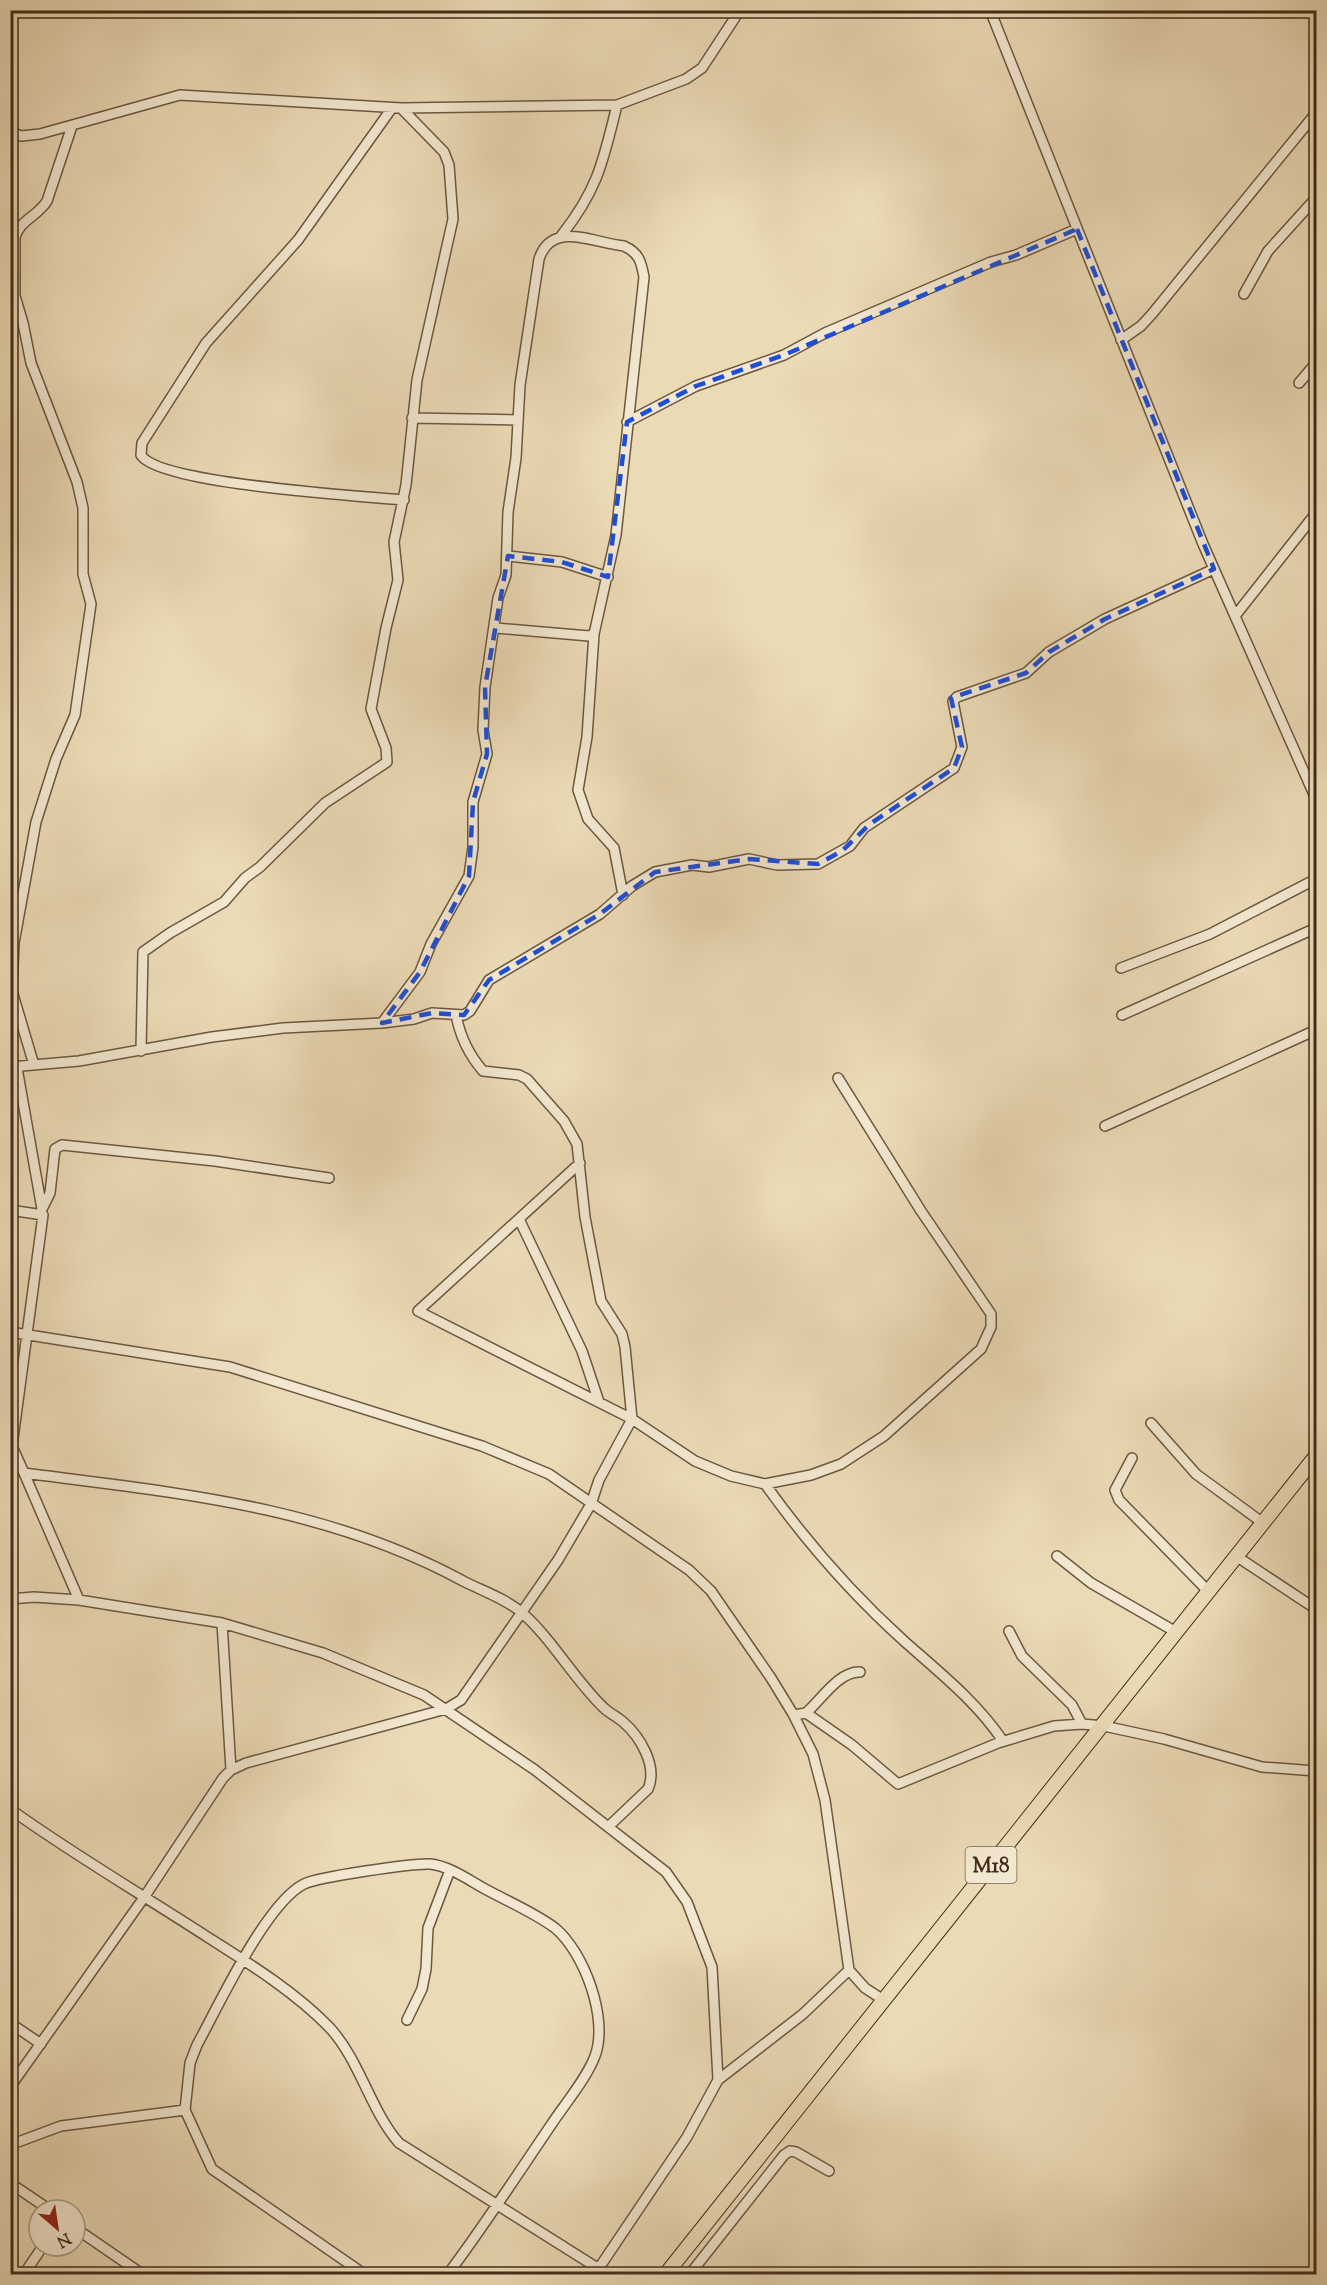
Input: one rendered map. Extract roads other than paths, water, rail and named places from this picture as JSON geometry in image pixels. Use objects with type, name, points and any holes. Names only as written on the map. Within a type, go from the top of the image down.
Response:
[{"type":"main road","name":"M18","points":[[666,2274],[1317,1456]]},
{"type":"street","points":[[10,132],[21,136],[40,134],[180,94],[396,108],[617,105],[686,78],[702,69],[741,10]]},
{"type":"street","points":[[990,10],[1214,568],[1317,799]]},
{"type":"street","points":[[382,1023],[420,972],[431,944],[469,876],[473,847],[474,802],[487,754],[483,730],[485,687],[496,628],[498,598],[506,575],[508,512],[516,458],[520,385],[539,260],[546,244],[561,236],[582,209],[593,190],[601,169],[617,105]]},
{"type":"street","points":[[141,1052],[143,952],[170,933],[224,902],[245,878],[260,867],[325,803],[387,762],[386,748],[371,709],[386,628],[398,580],[394,542],[404,500],[412,418],[426,336],[453,219],[449,165],[444,152],[396,108]]},
{"type":"street","points":[[396,108],[298,240],[206,343],[142,443],[141,455],[152,465],[198,477],[253,485],[404,500]]},
{"type":"street","points":[[1121,340],[1141,326],[1152,314],[1317,112]]},
{"type":"street","points":[[34,1065],[12,991],[14,944],[36,822],[56,759],[75,715],[91,604],[83,574],[83,508],[77,482],[31,363],[15,296],[15,237],[17,229],[42,209],[48,201],[72,126]]},
{"type":"street","points":[[1244,294],[1268,251],[1317,198]]},
{"type":"street","points":[[627,422],[696,386],[784,355],[825,333],[991,262],[1016,255],[1077,229]]},
{"type":"street","points":[[561,236],[624,246],[639,256],[644,276],[616,536],[594,634],[587,737],[578,790],[588,819],[614,848],[623,895]]},
{"type":"street","points":[[1299,383],[1317,363]]},
{"type":"street","points":[[412,418],[519,420]]},
{"type":"street","points":[[1235,616],[1317,513]]},
{"type":"street","points":[[508,556],[562,562],[608,577]]},
{"type":"street","points":[[43,1212],[14,1067],[141,1052],[212,1037],[283,1028],[382,1023],[414,1019],[432,1013],[464,1015],[470,1011],[489,980],[600,914],[643,878],[668,869],[692,866],[710,867],[749,859],[777,865],[818,864],[850,846],[870,824],[954,768],[962,747],[953,701],[957,697],[1026,673],[1049,652],[1105,619],[1214,568]]},
{"type":"street","points":[[496,628],[589,636],[594,634]]},
{"type":"street","points":[[1121,968],[1210,934],[1317,879]]},
{"type":"street","points":[[1122,1015],[1317,928]]},
{"type":"street","points":[[10,2087],[145,1896],[223,1778],[231,1770],[246,1763],[446,1709],[461,1700],[558,1560],[591,1504],[599,1480],[632,1419],[626,1347],[622,1334],[602,1301],[585,1217],[577,1144],[536,1087],[519,1075],[483,1071],[470,1053],[459,1030],[456,1015]]},
{"type":"street","points":[[1105,1126],[1317,1030]]},
{"type":"street","points":[[580,1163],[418,1311],[632,1419],[695,1461],[731,1476],[765,1484],[811,1475],[841,1464],[884,1436],[981,1349],[991,1327],[991,1314],[981,1296],[921,1211],[838,1078]]},
{"type":"street","points":[[79,1600],[11,1446],[43,1212],[50,1193],[55,1149],[62,1145],[215,1161],[329,1178]]},
{"type":"street","points":[[10,1210],[43,1212]]},
{"type":"street","points":[[519,1219],[582,1351],[599,1402]]},
{"type":"street","points":[[10,1332],[230,1367],[467,1440],[549,1474],[701,1580],[756,1656],[794,1716],[816,1762],[825,1800],[849,1970],[865,1988],[885,2001]]},
{"type":"street","points":[[1151,1423],[1196,1474],[1263,1523]]},
{"type":"street","points":[[1132,1458],[1115,1490],[1119,1500],[1208,1591]]},
{"type":"street","points":[[24,1473],[211,1498],[293,1514],[431,1564],[521,1612],[604,1708],[632,1731],[645,1753],[651,1774],[648,1789],[609,1827]]},
{"type":"street","points":[[765,1484],[813,1544],[871,1608],[973,1701],[1003,1741]]},
{"type":"street","points":[[1058,1556],[1091,1583],[1176,1632]]},
{"type":"street","points":[[1236,1556],[1317,1609]]},
{"type":"street","points":[[10,1599],[34,1597],[79,1600],[222,1623],[323,1653],[424,1695],[446,1709],[535,1770],[666,1872],[693,1916],[712,1967],[718,2080]]},
{"type":"street","points":[[222,1623],[231,1770]]},
{"type":"street","points":[[1009,1631],[1022,1656],[1072,1705],[1082,1724]]},
{"type":"street","points":[[794,1716],[806,1713],[837,1681],[851,1671],[860,1672]]},
{"type":"street","points":[[806,1713],[852,1745],[898,1784],[1003,1741],[1054,1726],[1082,1724],[1104,1726],[1262,1767],[1317,1771]]},
{"type":"street","points":[[10,1809],[244,1961],[330,2029],[362,2078],[388,2130],[399,2144],[497,2204],[600,2272],[687,2138],[718,2080],[803,2014],[849,1970]]},
{"type":"street","points":[[363,2274],[212,2169],[185,2110],[190,2063],[197,2044],[270,1917],[304,1884],[323,1878],[430,1864],[450,1870],[553,1927],[567,1940],[578,1955],[596,2001],[599,2034],[595,2056],[448,2274]]},
{"type":"street","points":[[407,2020],[422,1989],[426,1970],[428,1928],[450,1870]]},
{"type":"street","points":[[10,2023],[41,2044]]},
{"type":"street","points":[[10,2145],[61,2126],[185,2110]]},
{"type":"street","points":[[690,2274],[784,2155],[790,2151],[796,2152],[829,2171]]},
{"type":"street","points":[[10,2183],[32,2198]]},
{"type":"street","points":[[87,2236],[142,2274]]},
{"type":"street","points":[[24,2274],[35,2258]]}]
